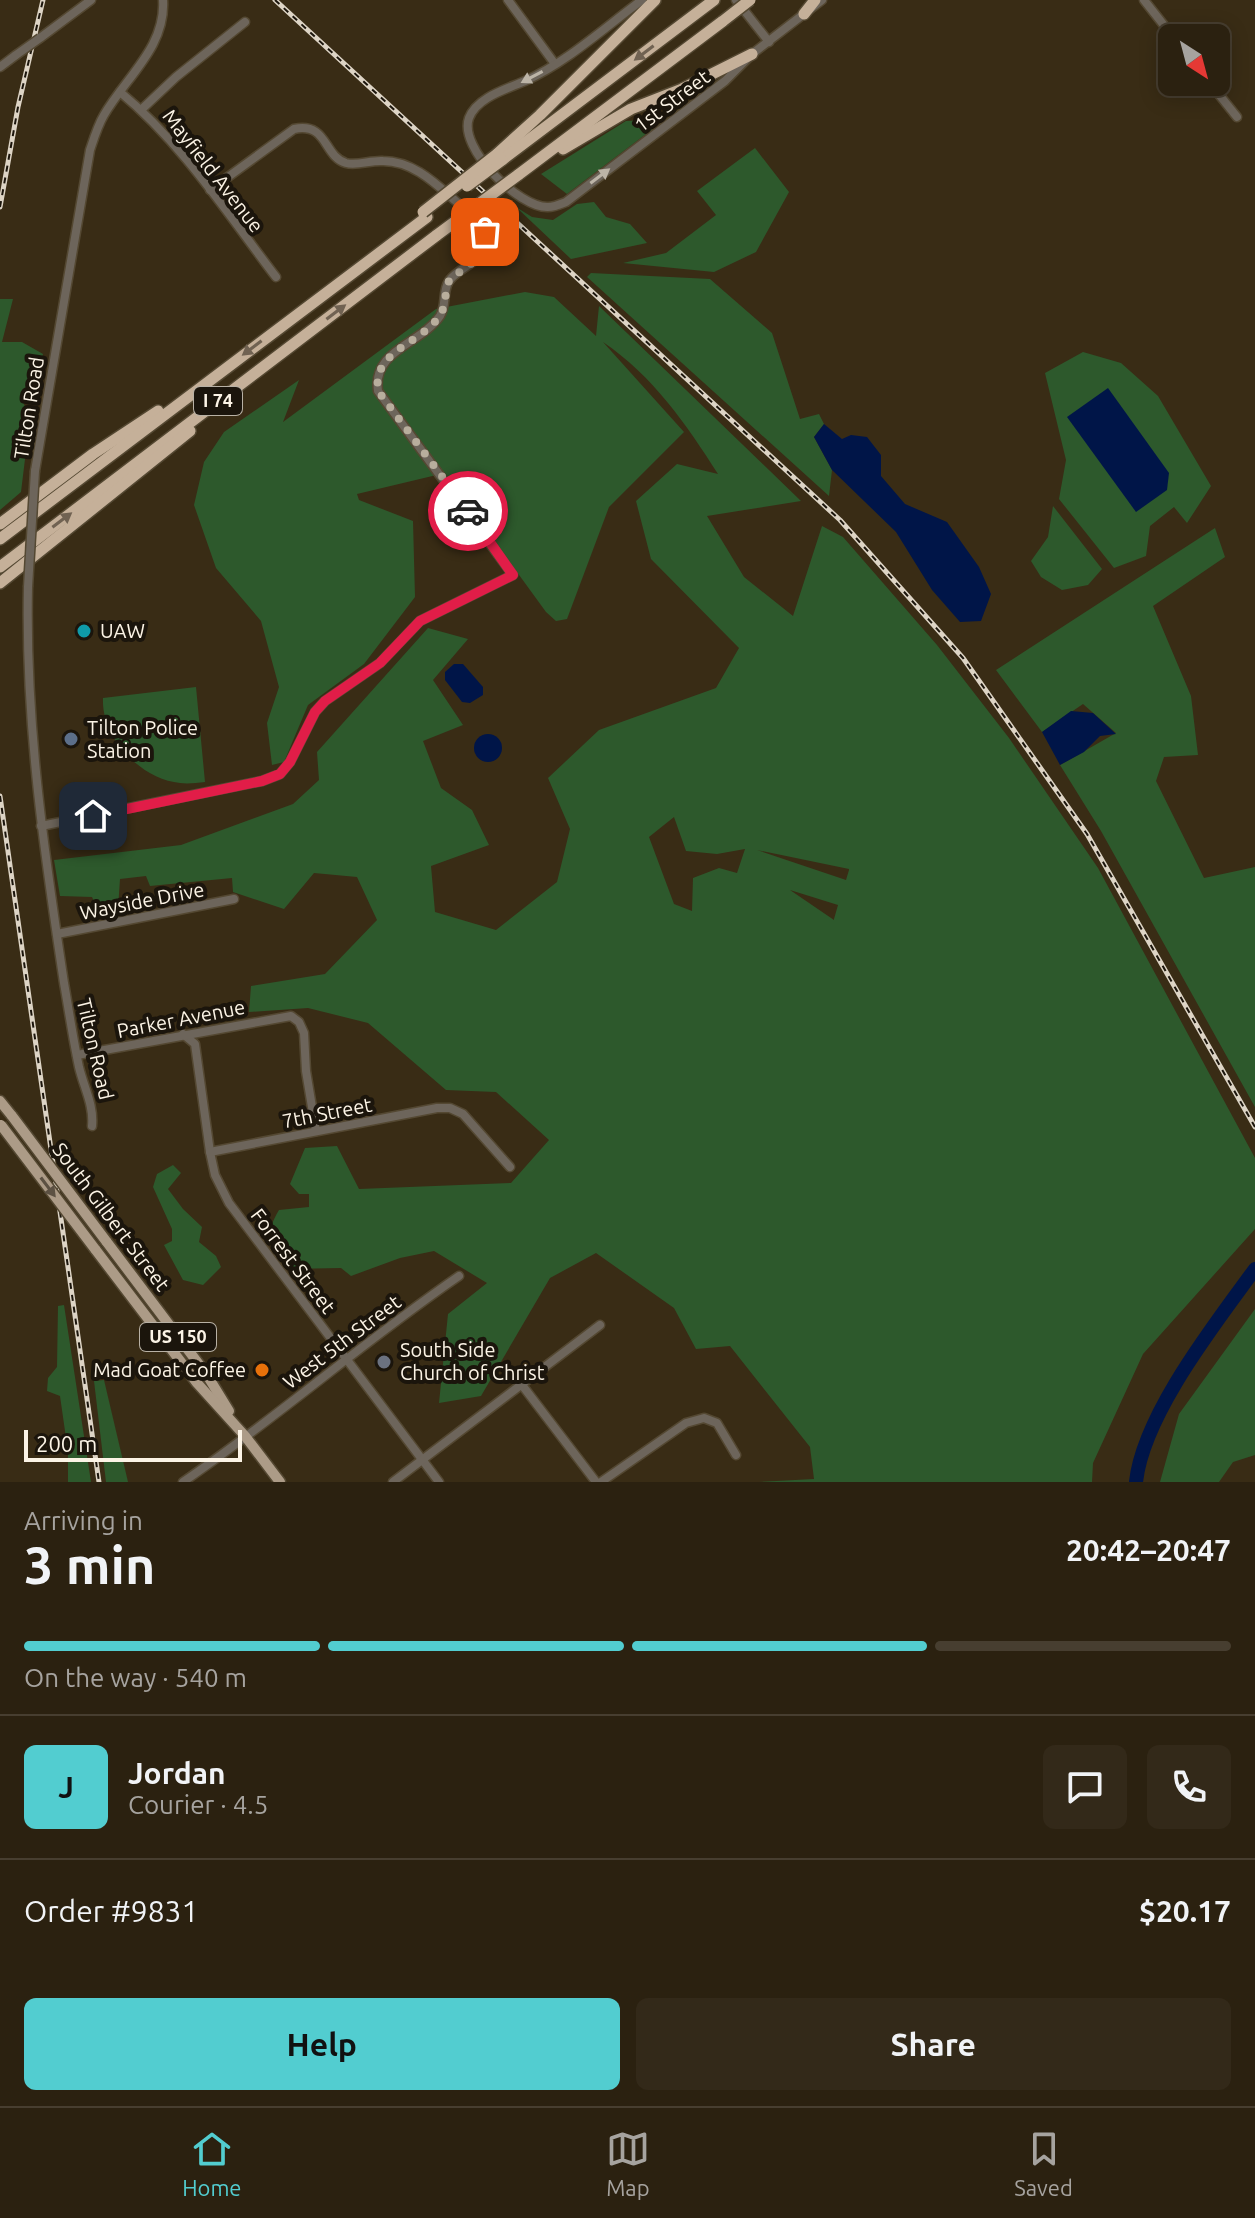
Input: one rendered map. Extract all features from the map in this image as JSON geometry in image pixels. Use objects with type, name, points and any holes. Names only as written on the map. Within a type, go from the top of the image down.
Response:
[{"type":"highway","points":[[499,157],[655,0]]},
{"type":"highway","name":"I 74","points":[[0,567],[750,0]]},
{"type":"highway","points":[[804,14],[815,0]]},
{"type":"highway","name":"I 74","points":[[0,539],[499,157],[710,3]]},
{"type":"highway","points":[[530,166],[631,109],[682,89],[752,54]]},
{"type":"highway","points":[[0,583],[102,504],[314,329]]},
{"type":"highway","points":[[0,524],[93,454],[220,373]]},
{"type":"main road","name":"South Gilbert Street","points":[[0,1101],[207,1375],[245,1436]]},
{"type":"main road","name":"South Gilbert Street","points":[[0,1124],[197,1383],[245,1436],[280,1482]]},
{"type":"street","points":[[0,67],[91,0]]},
{"type":"street","name":"Tilton Road","points":[[92,1126],[94,1112],[77,1055],[57,934],[41,826],[28,695],[28,587],[35,471],[90,150],[102,117],[159,35],[163,0]]},
{"type":"street","points":[[508,0],[555,64],[642,0]]},
{"type":"street","points":[[736,0],[769,42]]},
{"type":"street","name":"1st Street","points":[[555,64],[478,106],[469,118],[468,134],[473,149],[491,171],[532,204],[548,207],[566,202],[725,81],[752,54],[822,0]]},
{"type":"street","points":[[1144,0],[1163,24]]},
{"type":"street","points":[[142,109],[176,77],[245,22]]},
{"type":"street","name":"Mayfield Avenue","points":[[120,92],[167,135],[276,277]]},
{"type":"street","points":[[1220,96],[1237,117]]},
{"type":"street","points":[[41,826],[262,781],[280,774],[290,762],[315,712],[325,701],[380,663],[420,621],[513,575],[378,391],[376,376],[383,363],[441,314],[450,279],[479,258],[486,248],[487,240],[480,223],[424,174],[402,163],[388,161],[347,163],[340,160],[318,134],[305,127],[294,129],[210,190]]},
{"type":"street","name":"Wayside Drive","points":[[57,934],[234,899]]},
{"type":"street","name":"Parker Avenue","points":[[77,1055],[291,1016],[299,1022],[304,1033],[306,1071],[316,1131]]},
{"type":"street","name":"Forrest Street","points":[[183,1034],[195,1044],[210,1152],[215,1175],[229,1203],[439,1482]]},
{"type":"street","name":"7th Street","points":[[210,1152],[450,1108],[463,1114],[510,1167]]},
{"type":"street","name":"West 5th Street","points":[[183,1482],[347,1360],[373,1337],[459,1276]]},
{"type":"street","points":[[393,1482],[600,1325]]},
{"type":"street","points":[[522,1385],[599,1482],[686,1423],[704,1418],[717,1423],[736,1455]]},
{"type":"green space","points":[[648,120],[654,128],[567,194],[541,174],[626,121]]},
{"type":"green space","points":[[755,148],[789,192],[756,252],[714,272],[623,263],[666,253],[716,215],[697,191]]},
{"type":"green space","points":[[594,202],[606,217],[630,224],[647,243],[571,259],[516,207],[532,217],[553,220],[577,204]]},
{"type":"green space","points":[[591,273],[710,279],[772,333],[800,419],[819,414],[824,424],[814,437],[832,470],[829,496],[587,277]]},
{"type":"green space","points":[[525,292],[554,297],[596,336],[599,306],[801,501],[707,516],[744,577],[793,616],[822,526],[843,537],[937,645],[1009,738],[1098,868],[1255,1158],[1255,1229],[1143,1354],[1093,1463],[1092,1482],[759,1482],[814,1479],[810,1447],[730,1346],[696,1349],[674,1308],[596,1253],[550,1278],[481,1396],[439,1403],[448,1314],[487,1283],[434,1251],[400,1258],[351,1276],[341,1268],[288,1269],[270,1241],[274,1220],[279,1210],[309,1207],[309,1194],[299,1194],[290,1184],[305,1148],[337,1146],[359,1189],[511,1183],[549,1140],[496,1092],[446,1090],[368,1023],[308,1008],[249,1012],[251,986],[325,974],[377,920],[357,877],[314,873],[284,909],[233,892],[232,878],[150,886],[146,876],[120,879],[118,909],[101,916],[92,897],[60,896],[54,860],[181,845],[293,804],[319,780],[317,752],[428,628],[468,639],[433,680],[463,725],[423,741],[441,788],[472,810],[489,845],[431,866],[435,912],[496,930],[557,882],[570,829],[548,778],[599,730],[716,688],[739,648],[651,559],[636,501],[677,464],[718,474],[681,419],[653,386],[603,342],[684,432],[609,507],[567,619],[556,621],[546,612],[445,473],[357,494],[359,500],[413,521],[415,597],[364,664],[308,705],[284,762],[272,765],[267,723],[279,687],[261,621],[216,568],[194,505],[204,462],[224,432],[299,380],[283,422],[436,309]],"holes":[[[674,817],[686,851],[717,854],[745,849],[737,873],[719,868],[693,878],[692,911],[674,904],[649,837]],[[757,850],[849,869],[846,880]],[[790,890],[838,905],[834,920]]]},
{"type":"green space","points":[[0,299],[13,299],[2,342],[22,342],[43,354],[34,394],[23,402],[30,418],[21,492],[0,510]]},
{"type":"green space","points":[[1083,352],[1121,363],[1158,396],[1211,486],[1187,523],[1174,507],[1150,526],[1146,556],[1114,568],[1059,499],[1066,460],[1045,373]]},
{"type":"green space","points":[[1053,506],[1102,569],[1088,585],[1062,590],[1041,577],[1031,561],[1048,537]]},
{"type":"green space","points":[[1215,528],[1225,557],[1153,606],[1191,696],[1198,755],[1164,757],[1156,781],[1204,878],[1255,867],[1255,1107],[1101,831],[1060,765],[1116,733],[1083,704],[1042,732],[996,670]]},
{"type":"green space","points":[[196,687],[205,782],[165,780],[138,765],[116,741],[104,713],[103,698]]},
{"type":"green space","points":[[173,1165],[181,1173],[168,1189],[202,1227],[199,1242],[216,1256],[221,1267],[203,1285],[183,1280],[164,1245],[172,1241],[172,1229],[153,1187],[157,1174]]},
{"type":"green space","points":[[64,1305],[91,1482],[68,1482],[68,1452],[60,1396],[47,1391],[48,1378],[57,1367],[58,1306]]},
{"type":"green space","points":[[1255,1309],[1255,1455],[1233,1462],[1219,1482],[1160,1482],[1179,1414]]},
{"type":"green space","points":[[104,1380],[128,1482],[106,1482],[94,1381]]},
{"type":"water","points":[[1108,388],[1169,473],[1167,490],[1136,512],[1067,417]]},
{"type":"water","points":[[824,424],[842,439],[851,435],[867,437],[881,455],[881,476],[905,504],[947,522],[979,567],[991,594],[981,621],[960,622],[932,590],[896,532],[832,470],[814,437]]},
{"type":"water","points":[[454,664],[463,664],[483,687],[483,695],[470,703],[462,702],[445,680],[445,672]]},
{"type":"water","points":[[1071,711],[1093,713],[1116,734],[1100,736],[1084,752],[1060,765],[1042,732]]},
{"type":"water","points":[[488,734],[498,738],[502,748],[498,758],[488,762],[478,758],[474,748],[478,738]]},
{"type":"waterway","points":[[1136,1482],[1141,1456],[1166,1400],[1255,1269]]},
{"type":"railway","points":[[0,207],[18,107],[43,0]]},
{"type":"railway","points":[[275,0],[840,520],[963,658],[1087,834],[1255,1127]]},
{"type":"railway","points":[[0,796],[99,1482]]},
{"type":"way so far","points":[[468,511],[378,391],[376,376],[383,363],[441,314],[446,286],[450,279],[479,258],[486,248],[485,232]]},
{"type":"place","name":"UAW","points":[[84,631]]},
{"type":"place","name":"Tilton Police Station","points":[[71,739]]},
{"type":"place","name":"South Side Church of Christ","points":[[384,1362]]},
{"type":"place","name":"Mad Goat Coffee","points":[[262,1370]]},
{"type":"route","points":[[93,816],[262,781],[280,774],[290,762],[315,712],[325,701],[380,663],[420,621],[513,575],[468,511]]}]
